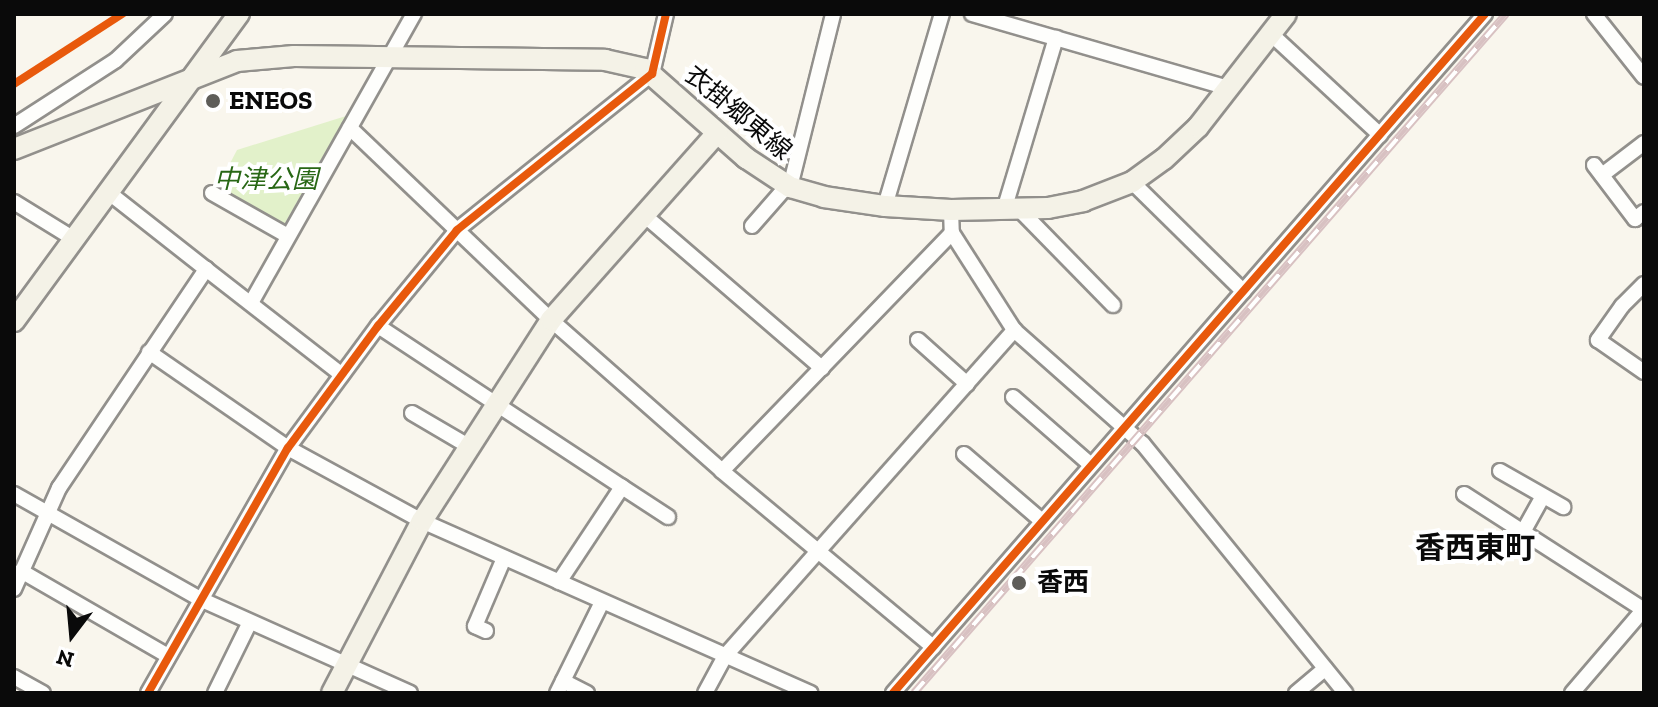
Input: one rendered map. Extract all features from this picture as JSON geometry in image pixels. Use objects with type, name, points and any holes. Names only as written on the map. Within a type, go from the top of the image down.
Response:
[{"type":"main road","points":[[14,321],[239,14]]},
{"type":"main road","name":"衣掛郷東線","points":[[14,149],[237,61],[294,56],[605,60],[629,63],[652,74],[771,178],[789,187],[824,197],[885,206],[1012,210],[1083,201],[1132,182],[1182,144],[1286,14]]},
{"type":"main road","points":[[332,693],[422,521],[551,320],[717,133]]},
{"type":"street","points":[[14,126],[116,60],[165,14]]},
{"type":"street","points":[[251,303],[414,14]]},
{"type":"street","points":[[148,693],[288,448],[378,326],[457,230],[652,74],[666,14]]},
{"type":"street","points":[[752,226],[789,187],[833,14]]},
{"type":"street","points":[[885,206],[942,14]]},
{"type":"street","points":[[972,14],[1229,88]]},
{"type":"street","points":[[893,693],[1485,14]]},
{"type":"street","points":[[1594,14],[1644,77]]},
{"type":"street","points":[[1270,33],[1380,135]]},
{"type":"street","points":[[1056,38],[1012,210],[1113,305]]},
{"type":"street","points":[[350,128],[551,320],[722,471],[933,647]]},
{"type":"street","points":[[1644,143],[1598,170],[1635,219],[1644,212]]},
{"type":"street","points":[[1132,182],[1243,291]]},
{"type":"street","points":[[108,192],[342,375]]},
{"type":"street","points":[[212,193],[288,236]]},
{"type":"street","points":[[14,202],[74,239]]},
{"type":"street","points":[[951,210],[952,233],[1014,330],[1125,426],[1345,693]]},
{"type":"street","points":[[644,215],[822,368]]},
{"type":"street","points":[[722,471],[952,233]]},
{"type":"street","points":[[14,589],[46,513],[206,269]]},
{"type":"street","points":[[1644,284],[1622,306],[1598,340],[1644,372]]},
{"type":"street","points":[[378,326],[668,517]]},
{"type":"street","points":[[705,693],[725,656],[1014,330]]},
{"type":"street","points":[[918,340],[967,384]]},
{"type":"street","points":[[149,352],[288,448],[422,521],[811,693]]},
{"type":"street","points":[[1013,397],[1091,465]]},
{"type":"street","points":[[412,413],[470,447]]},
{"type":"street","points":[[964,454],[1042,521]]},
{"type":"street","points":[[1500,471],[1563,507]]},
{"type":"street","points":[[559,582],[622,487]]},
{"type":"street","points":[[14,494],[200,599],[410,693]]},
{"type":"street","points":[[1464,494],[1644,609],[1572,693]]},
{"type":"street","points":[[1523,532],[1543,496]]},
{"type":"street","points":[[486,631],[475,626],[504,558]]},
{"type":"street","points":[[21,571],[168,656]]},
{"type":"street","points":[[587,693],[560,687],[602,602]]},
{"type":"street","points":[[215,693],[250,622]]},
{"type":"street","points":[[1296,693],[1325,669]]},
{"type":"street","points":[[14,677],[39,692]]},
{"type":"green space","name":"中津公園","points":[[346,116],[281,230],[215,192],[237,150]]},
{"type":"railway","points":[[914,693],[1506,14]]},
{"type":"cycle path","points":[[14,84],[122,14]]},
{"type":"cycle path","points":[[148,693],[288,448],[378,326],[457,230],[652,74],[666,14]]},
{"type":"cycle path","points":[[893,693],[1485,14]]},
{"type":"place","name":"ENEOS","points":[[213,101]]},
{"type":"place","name":"香西","points":[[1019,583]]},
{"type":"district","name":"香西東町","points":[[1475,548]]}]
